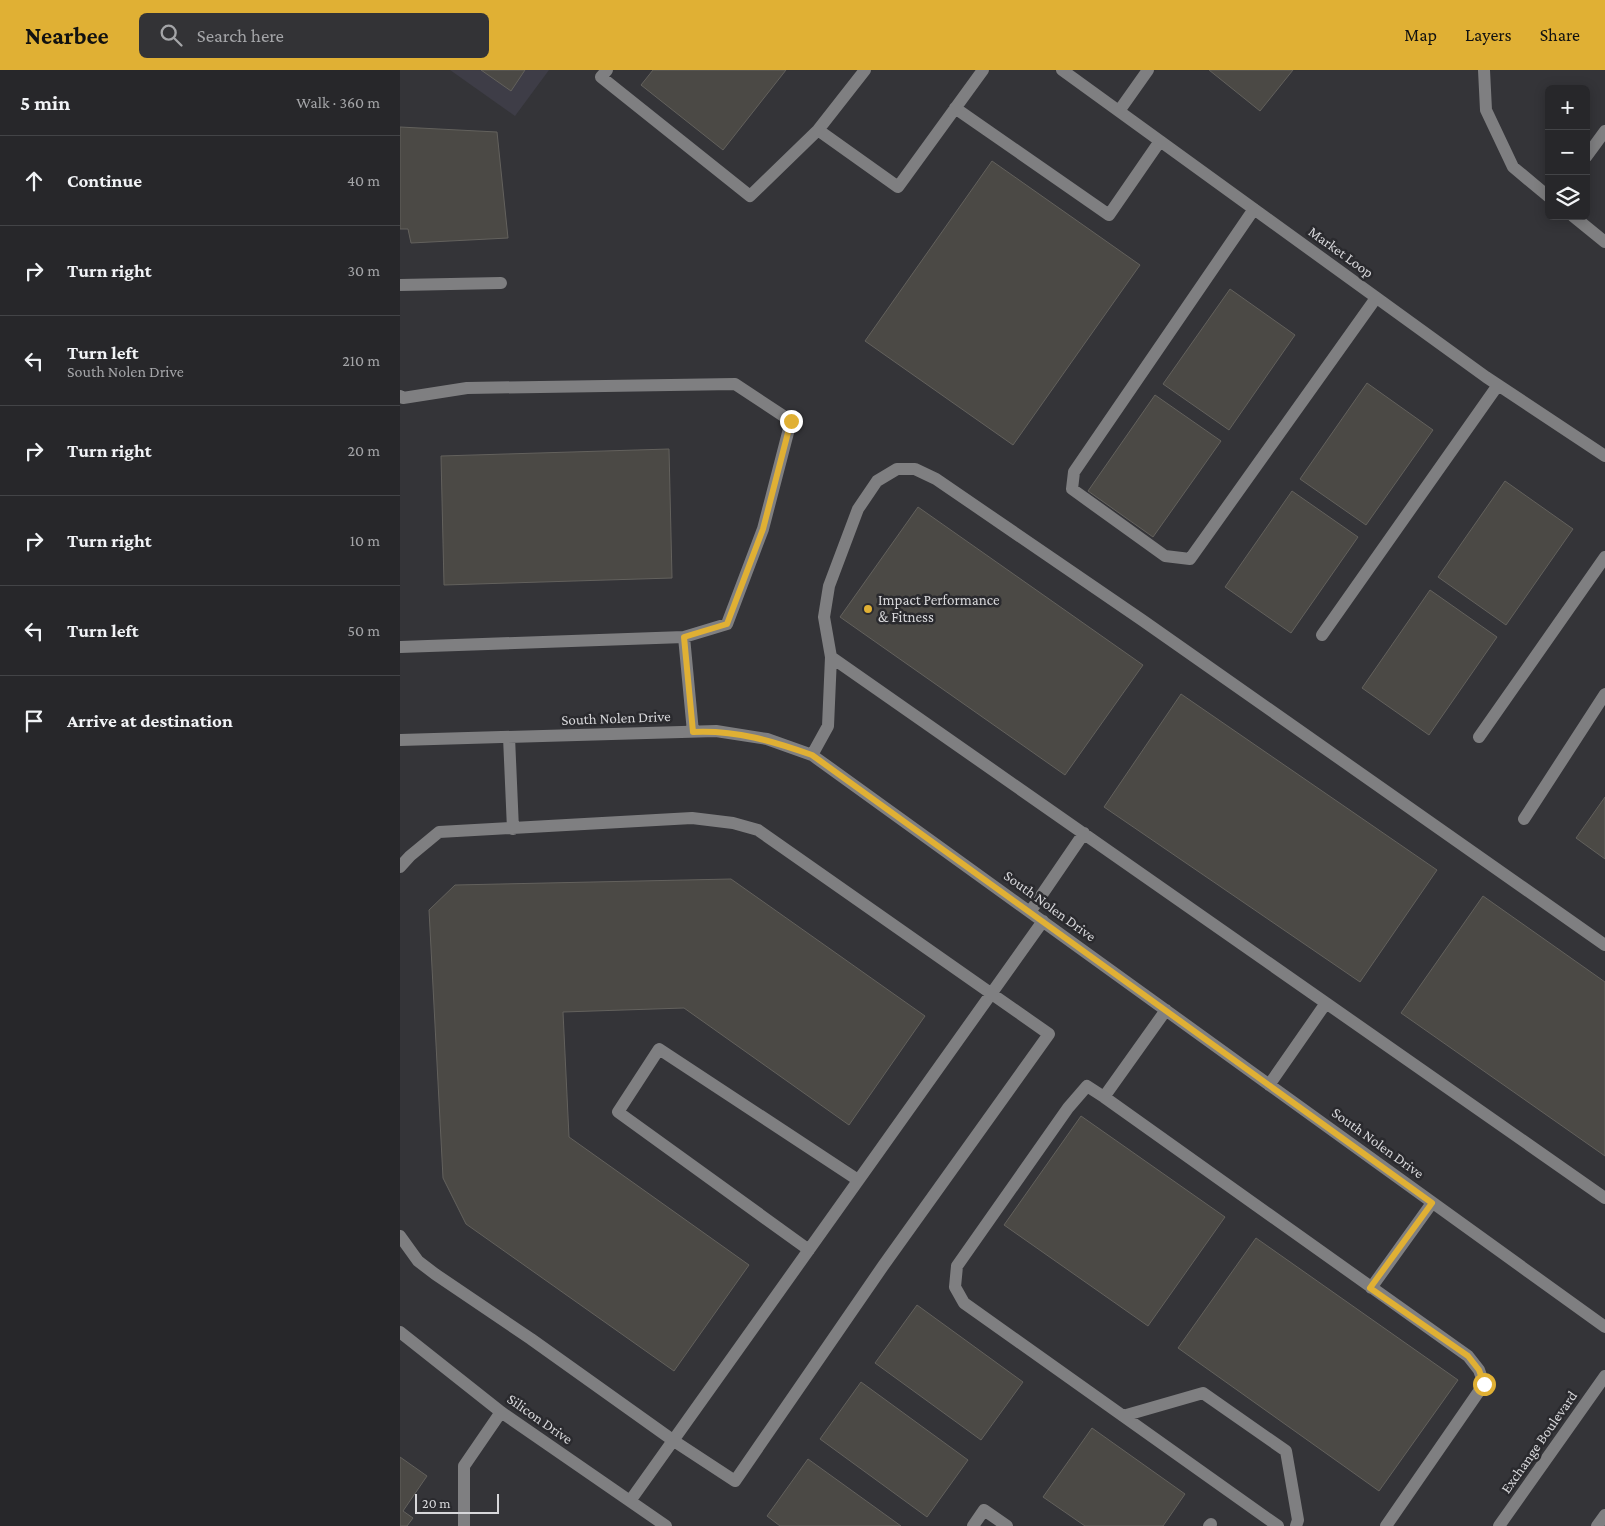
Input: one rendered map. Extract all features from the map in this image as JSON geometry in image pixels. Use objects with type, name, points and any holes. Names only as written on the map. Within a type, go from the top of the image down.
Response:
[{"type":"street","points":[[607,70],[602,78],[750,196],[818,130],[865,70]]},
{"type":"street","points":[[818,130],[898,187],[983,70]]},
{"type":"street","name":"Market Loop","points":[[1062,70],[1498,385],[1605,456]]},
{"type":"street","points":[[1119,111],[1148,70]]},
{"type":"street","points":[[1484,70],[1486,110],[1513,167],[1545,194]]},
{"type":"street","points":[[956,108],[1109,215],[1160,141]]},
{"type":"street","points":[[1590,152],[1605,131]]},
{"type":"street","points":[[1254,209],[1074,472],[1072,489],[1079,495],[1165,556],[1190,559],[1376,298]]},
{"type":"street","points":[[1578,220],[1605,242]]},
{"type":"street","points":[[400,285],[501,283]]},
{"type":"street","points":[[400,396],[403,398],[467,388],[735,384],[791,421],[763,529],[727,624],[684,637],[400,647]]},
{"type":"street","points":[[1322,635],[1498,385]]},
{"type":"street","points":[[812,755],[828,726],[831,657],[824,617],[829,586],[858,509],[878,480],[897,468],[915,469],[943,484],[1134,614],[1605,945]]},
{"type":"street","points":[[1480,738],[1605,557]]},
{"type":"street","points":[[684,637],[693,732]]},
{"type":"street","points":[[831,657],[1605,1198]]},
{"type":"street","points":[[1524,819],[1605,694]]},
{"type":"street","name":"South Nolen Drive","points":[[400,740],[716,731],[767,739],[812,755],[1605,1327]]},
{"type":"street","points":[[509,737],[513,829]]},
{"type":"street","points":[[400,867],[410,856],[439,832],[692,818],[733,822],[758,830],[1049,1034],[883,1266],[735,1481],[674,1441],[531,1339],[435,1274],[418,1261],[400,1236]]},
{"type":"street","points":[[1030,912],[1084,833]]},
{"type":"street","points":[[630,1501],[1042,920]]},
{"type":"street","points":[[1270,1085],[1326,1003]]},
{"type":"street","points":[[1104,1097],[1166,1010]]},
{"type":"street","points":[[809,1250],[618,1112],[659,1049],[858,1180]]},
{"type":"street","points":[[1278,1526],[964,1303],[956,1287],[957,1266],[1068,1108],[1087,1086],[1468,1356],[1479,1370],[1484,1384],[1386,1526]]},
{"type":"street","points":[[1370,1288],[1432,1203]]},
{"type":"street","name":"Silicon Drive","points":[[400,1332],[501,1412],[666,1526]]},
{"type":"street","name":"Exchange Boulevard","points":[[1499,1526],[1605,1376]]},
{"type":"street","points":[[1123,1416],[1203,1393],[1286,1451],[1298,1520],[1296,1526]]},
{"type":"street","points":[[464,1526],[464,1466],[501,1412]]},
{"type":"street","points":[[973,1526],[984,1510],[1007,1526]]},
{"type":"street","points":[[1597,1526],[1605,1515]]},
{"type":"shaded area","points":[[450,70],[549,70],[515,116]]},
{"type":"building","points":[[481,70],[525,70],[511,91]]},
{"type":"building","points":[[653,70],[786,70],[723,150],[641,85]]},
{"type":"building","points":[[1209,70],[1293,70],[1260,111]]},
{"type":"building","points":[[400,127],[497,132],[508,238],[411,243],[408,229],[400,229]]},
{"type":"building","points":[[992,161],[1140,265],[1013,445],[865,341]]},
{"type":"building","points":[[1230,289],[1295,335],[1229,430],[1163,384]]},
{"type":"building","points":[[1367,383],[1433,430],[1366,525],[1300,479]]},
{"type":"building","points":[[1155,395],[1221,441],[1153,537],[1088,491]]},
{"type":"building","points":[[669,449],[672,578],[444,585],[441,456]]},
{"type":"building","points":[[1505,481],[1573,529],[1506,625],[1438,577]]},
{"type":"building","points":[[1292,491],[1358,537],[1291,633],[1225,587]]},
{"type":"building","points":[[918,507],[1143,665],[1065,775],[840,617]]},
{"type":"building","points":[[1430,590],[1497,637],[1429,735],[1362,688]]},
{"type":"building","points":[[1181,694],[1437,870],[1360,982],[1104,807]]},
{"type":"building","points":[[1605,797],[1605,859],[1576,838]]},
{"type":"building","points":[[731,879],[925,1016],[849,1125],[684,1008],[563,1012],[569,1137],[749,1265],[674,1371],[466,1224],[443,1178],[429,910],[455,885]]},
{"type":"building","points":[[1483,896],[1605,982],[1605,1156],[1401,1013]]},
{"type":"building","points":[[1081,1116],[1225,1217],[1148,1326],[1004,1225]]},
{"type":"building","points":[[1256,1238],[1458,1380],[1379,1491],[1178,1348]]},
{"type":"building","points":[[917,1305],[1023,1382],[981,1440],[875,1363]]},
{"type":"building","points":[[861,1382],[968,1460],[927,1517],[820,1439]]},
{"type":"building","points":[[1092,1428],[1185,1494],[1163,1526],[1085,1526],[1043,1497]]},
{"type":"building","points":[[400,1457],[427,1476],[403,1511],[413,1518],[407,1526],[400,1526]]},
{"type":"building","points":[[808,1459],[901,1526],[780,1526],[767,1516]]},
{"type":"place","name":"Impact Performance & Fitness","points":[[868,609]]},
{"type":"route","points":[[791,421],[763,529],[727,624],[684,637],[693,732],[716,731],[767,739],[812,755],[1432,1203],[1370,1288],[1468,1356],[1479,1370],[1484,1384]]}]
